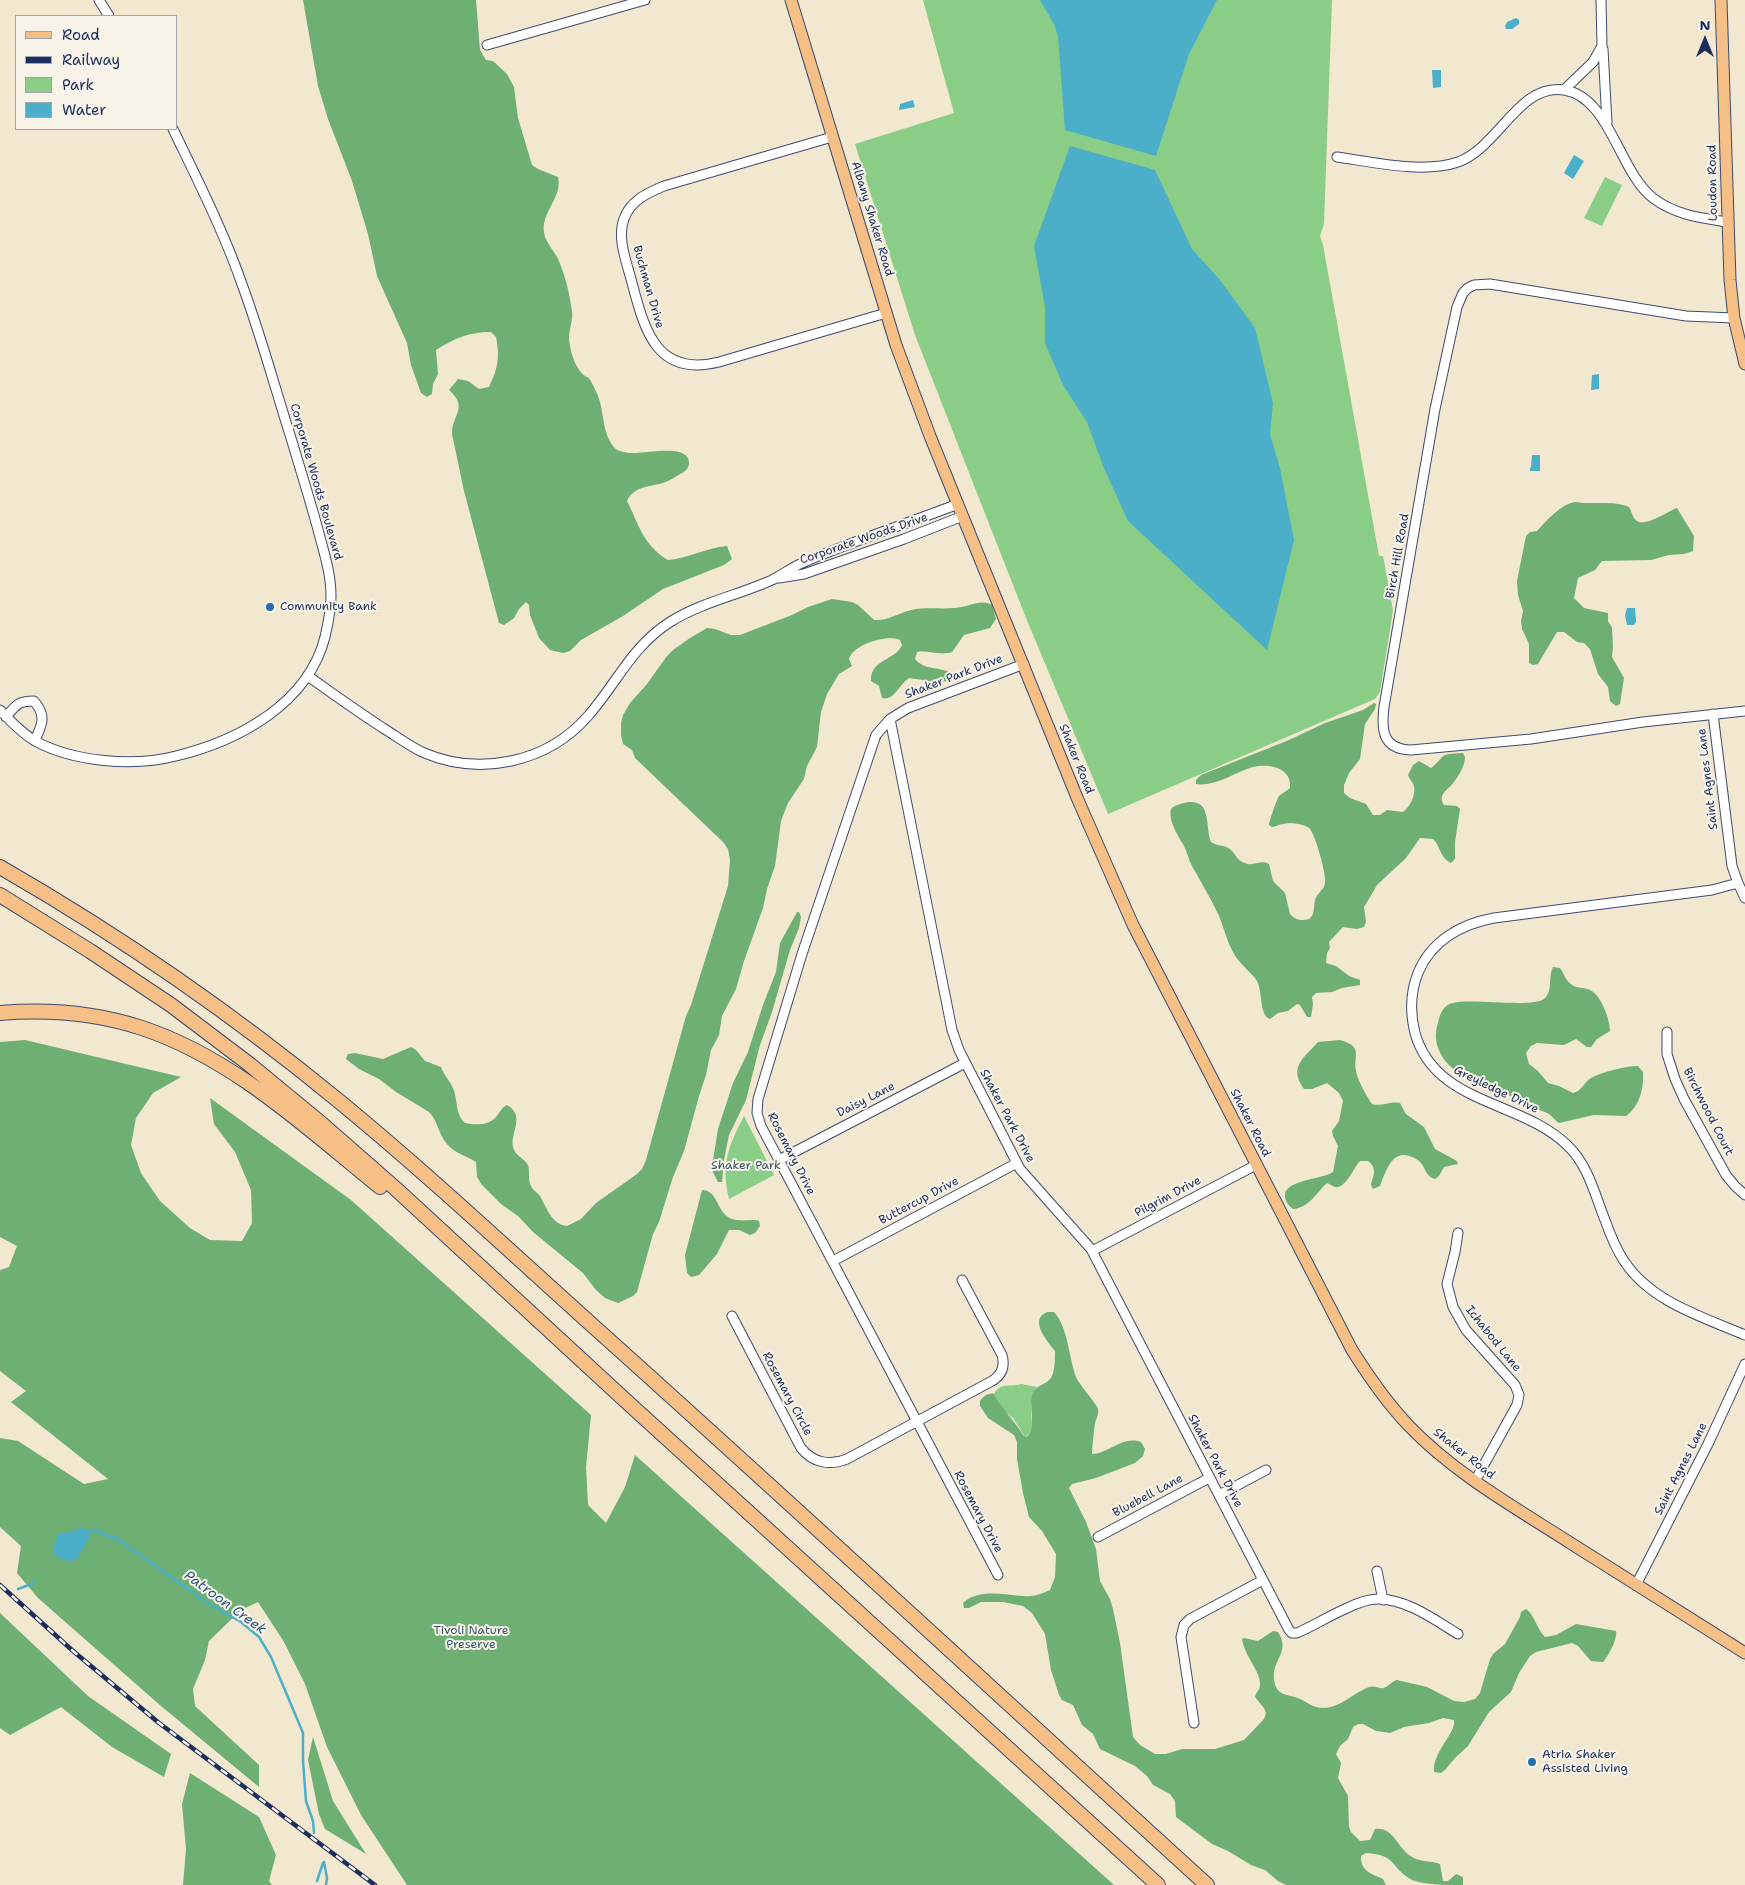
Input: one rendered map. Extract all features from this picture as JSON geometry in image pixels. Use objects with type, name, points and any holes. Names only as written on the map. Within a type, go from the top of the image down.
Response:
[{"type":"highway","points":[[0,867],[97,926],[186,985],[265,1043],[341,1103],[415,1166],[1207,1885]]},
{"type":"highway","points":[[0,895],[130,977],[249,1064],[359,1156],[1158,1885]]},
{"type":"highway","points":[[0,1013],[51,1012],[99,1017],[143,1028],[188,1048],[230,1072],[269,1098],[464,1253]]},
{"type":"highway","points":[[1134,1864],[1152,1885]]},
{"type":"main road","name":"Albany Shaker Road","points":[[791,0],[886,313],[933,444]]},
{"type":"main road","name":"Loudon Road","points":[[1721,0],[1730,280],[1734,318],[1745,364]]},
{"type":"main road","name":"Shaker Road","points":[[933,444],[1078,800],[1123,904],[1344,1336],[1375,1385],[1416,1432],[1440,1455],[1475,1481],[1745,1653]]},
{"type":"street","points":[[99,0],[108,15]]},
{"type":"street","points":[[487,45],[644,0]]},
{"type":"street","points":[[1602,0],[1605,110],[1608,126]]},
{"type":"street","points":[[1564,90],[1593,62],[1602,46]]},
{"type":"street","points":[[1337,157],[1402,165],[1433,166],[1452,163],[1470,156],[1485,145],[1522,104],[1532,96],[1552,90],[1564,90],[1577,95],[1589,104],[1608,126],[1635,178],[1654,199],[1689,216],[1728,222]]},
{"type":"street","name":"Corporate Woods Boulevard","points":[[35,740],[41,728],[43,716],[40,707],[34,702],[26,701],[17,704],[3,713],[35,740],[70,754],[112,762],[139,762],[174,757],[202,749],[234,737],[264,719],[289,697],[308,676],[325,638],[331,596],[329,570],[316,522],[243,285],[219,227],[173,130]]},
{"type":"street","name":"Buchman Drive","points":[[832,137],[664,186],[646,194],[632,206],[623,220],[622,237],[629,274],[641,316],[649,336],[664,354],[683,364],[700,366],[886,313]]},
{"type":"street","name":"Birch Hill Road","points":[[1734,318],[1678,314],[1490,284],[1474,285],[1465,290],[1457,307],[1435,409],[1382,724],[1385,736],[1392,745],[1400,749],[1412,750],[1531,739],[1643,722],[1745,711]]},
{"type":"street","name":"Corporate Woods Drive","points":[[308,676],[402,741],[429,755],[476,764],[512,761],[541,751],[558,743],[570,734],[590,714],[633,654],[661,629],[692,610],[771,580],[800,564],[958,504]]},
{"type":"street","name":"Corporate Woods Drive","points":[[771,580],[804,574],[963,516]]},
{"type":"street","name":"Shaker Park Drive","points":[[1024,664],[908,708],[890,719],[953,1034],[965,1063],[1017,1163],[1029,1181],[1092,1251],[1289,1630],[1293,1633],[1298,1633],[1355,1605],[1369,1600],[1383,1600]]},
{"type":"street","name":"Saint Agnes Lane","points":[[1713,714],[1733,871],[1745,898]]},
{"type":"street","name":"Rosemary Drive","points":[[890,719],[879,731],[871,748],[802,954],[758,1102],[757,1113],[760,1123],[915,1421],[998,1575]]},
{"type":"street","name":"Greyledge Drive","points":[[1738,883],[1712,890],[1502,917],[1469,924],[1446,937],[1425,959],[1417,976],[1411,1010],[1420,1046],[1426,1058],[1440,1075],[1456,1086],[1547,1129],[1563,1140],[1575,1153],[1586,1171],[1620,1254],[1642,1282],[1664,1298],[1745,1335]]},
{"type":"street","name":"Birchwood Court","points":[[1667,1032],[1668,1057],[1684,1098],[1726,1175],[1745,1195]]},
{"type":"street","name":"Daisy Lane","points":[[779,1160],[965,1063]]},
{"type":"street","name":"Buttercup Drive","points":[[833,1261],[1017,1163]]},
{"type":"street","name":"Pilgrim Drive","points":[[1092,1251],[1256,1165]]},
{"type":"street","name":"Ichabod Lane","points":[[1458,1234],[1447,1284],[1453,1307],[1461,1323],[1516,1388],[1519,1395],[1517,1405],[1475,1481]]},
{"type":"street","points":[[915,1421],[992,1381],[1003,1369],[1004,1360],[1001,1352],[962,1280]]},
{"type":"street","name":"Rosemary Circle","points":[[732,1316],[799,1444],[811,1458],[824,1463],[842,1461],[915,1421]]},
{"type":"street","name":"Saint Agnes Lane","points":[[1636,1584],[1708,1444],[1745,1364]]},
{"type":"street","points":[[1219,1495],[1266,1470]]},
{"type":"street","name":"Bluebell Lane","points":[[1098,1536],[1209,1478]]},
{"type":"street","points":[[1377,1571],[1383,1600],[1416,1610],[1458,1634]]},
{"type":"street","points":[[1194,1723],[1181,1636],[1184,1625],[1190,1619],[1263,1580]]},
{"type":"green space","points":[[303,0],[476,0],[480,50],[486,60],[493,61],[507,74],[514,87],[518,118],[532,165],[558,177],[558,191],[546,218],[544,232],[561,265],[569,292],[572,315],[569,338],[572,355],[577,367],[589,378],[597,393],[607,436],[613,446],[619,451],[634,453],[675,451],[687,457],[689,463],[684,472],[665,482],[647,486],[634,492],[627,501],[647,541],[668,560],[727,546],[732,559],[724,565],[663,589],[623,616],[581,640],[570,651],[563,653],[550,650],[539,638],[530,615],[529,605],[526,602],[514,618],[504,625],[499,623],[464,491],[452,434],[459,407],[455,396],[449,390],[458,379],[468,381],[479,389],[489,387],[497,363],[496,337],[491,332],[469,335],[456,339],[436,350],[438,374],[433,384],[432,394],[427,397],[421,393],[411,365],[407,343],[377,276],[368,234],[352,181],[328,119],[318,86]]},
{"type":"green space","points":[[923,0],[1332,0],[1324,224],[1320,236],[1379,556],[1383,556],[1393,610],[1380,692],[1375,699],[1108,814],[1026,618],[915,335],[855,144],[954,113]]},
{"type":"green space","points":[[1605,177],[1622,185],[1602,226],[1584,218]]},
{"type":"green space","points":[[1576,502],[1623,505],[1629,507],[1634,518],[1641,522],[1646,522],[1677,508],[1694,536],[1693,551],[1651,560],[1602,561],[1595,570],[1578,578],[1574,598],[1584,608],[1608,613],[1608,621],[1612,628],[1612,657],[1624,678],[1620,704],[1616,706],[1610,701],[1608,687],[1598,674],[1590,649],[1584,643],[1577,642],[1564,632],[1557,632],[1538,664],[1533,665],[1529,663],[1529,644],[1522,629],[1523,611],[1518,595],[1517,581],[1526,536],[1530,532],[1537,531],[1560,509]]},
{"type":"green space","points":[[832,599],[852,602],[858,605],[874,620],[918,609],[952,608],[976,603],[992,605],[996,619],[990,628],[964,635],[952,652],[917,652],[915,659],[919,663],[927,667],[950,672],[951,676],[948,681],[937,682],[909,678],[894,695],[882,698],[879,686],[871,681],[874,668],[899,650],[902,645],[900,640],[888,638],[871,642],[857,649],[849,659],[852,666],[839,674],[827,694],[821,712],[817,747],[807,766],[804,779],[788,803],[781,821],[775,866],[763,908],[736,989],[722,1016],[719,1035],[711,1050],[706,1075],[684,1151],[653,1234],[637,1292],[618,1303],[605,1298],[583,1273],[533,1232],[518,1216],[501,1204],[482,1185],[477,1177],[476,1162],[447,1144],[429,1112],[346,1059],[348,1054],[355,1053],[383,1059],[411,1047],[425,1061],[441,1067],[453,1088],[458,1111],[465,1123],[486,1123],[493,1120],[502,1108],[507,1105],[513,1109],[516,1114],[514,1150],[528,1165],[529,1182],[532,1188],[540,1196],[553,1219],[562,1225],[567,1226],[581,1219],[596,1203],[637,1174],[642,1169],[646,1160],[686,1016],[728,886],[730,860],[728,849],[723,842],[635,758],[632,750],[623,744],[621,723],[623,715],[630,703],[647,684],[667,656],[690,638],[707,628],[731,635],[740,635]]},
{"type":"green space","points":[[1374,703],[1376,704],[1375,709],[1365,724],[1360,759],[1349,773],[1344,785],[1344,793],[1350,798],[1366,804],[1373,815],[1380,815],[1387,810],[1403,812],[1410,804],[1414,793],[1414,786],[1408,775],[1413,765],[1419,761],[1431,768],[1446,755],[1463,753],[1465,760],[1461,770],[1454,782],[1444,792],[1442,798],[1444,805],[1457,806],[1460,809],[1455,842],[1455,859],[1451,863],[1447,861],[1433,839],[1420,838],[1406,858],[1377,885],[1364,907],[1366,922],[1364,927],[1357,929],[1343,927],[1329,942],[1330,948],[1327,953],[1326,963],[1336,966],[1349,976],[1360,980],[1360,985],[1332,992],[1316,993],[1312,997],[1311,1017],[1307,1017],[1300,1005],[1297,1004],[1288,1011],[1278,1013],[1270,1019],[1266,1017],[1262,1007],[1258,983],[1233,952],[1219,916],[1176,832],[1172,823],[1171,809],[1179,804],[1189,802],[1201,805],[1206,816],[1211,842],[1230,849],[1242,862],[1251,864],[1263,862],[1269,864],[1273,881],[1285,893],[1290,914],[1299,920],[1307,920],[1312,916],[1315,900],[1323,888],[1325,879],[1317,846],[1309,828],[1293,823],[1280,824],[1275,827],[1269,825],[1279,796],[1290,788],[1290,781],[1284,772],[1279,768],[1260,766],[1246,769],[1211,783],[1196,784],[1196,780],[1201,775],[1289,740],[1325,723],[1363,710]]},
{"type":"green space","points":[[797,912],[799,912],[801,917],[799,928],[790,950],[772,1012],[760,1045],[746,1100],[729,1135],[722,1182],[718,1182],[712,1166],[718,1129],[733,1083],[748,1052],[776,972],[780,943]]},
{"type":"green space","points":[[1553,967],[1560,968],[1567,981],[1573,986],[1590,990],[1598,997],[1607,1014],[1610,1031],[1597,1039],[1591,1047],[1587,1047],[1576,1039],[1564,1045],[1537,1043],[1531,1046],[1526,1053],[1529,1064],[1548,1083],[1573,1093],[1596,1076],[1621,1068],[1638,1066],[1643,1072],[1642,1090],[1635,1107],[1626,1116],[1594,1115],[1559,1123],[1545,1112],[1529,1107],[1496,1088],[1460,1074],[1447,1063],[1438,1048],[1436,1032],[1444,1008],[1453,1003],[1462,1002],[1537,1002],[1544,999],[1549,992]]},
{"type":"green space","name":"Tivoli Nature Preserve","points":[[25,1040],[181,1077],[153,1093],[136,1118],[131,1145],[141,1173],[160,1201],[190,1228],[210,1240],[242,1241],[252,1223],[251,1190],[235,1152],[214,1124],[210,1098],[351,1200],[591,1415],[586,1467],[588,1505],[606,1523],[625,1487],[635,1455],[1114,1885],[407,1885],[361,1815],[327,1747],[305,1684],[284,1642],[258,1602],[241,1610],[209,1641],[205,1660],[193,1689],[195,1706],[259,1765],[259,1787],[161,1706],[38,1598],[17,1573],[21,1546],[0,1527],[0,1438],[18,1441],[84,1484],[108,1479],[11,1402],[26,1391],[0,1371],[0,1270],[9,1267],[17,1246],[0,1237],[0,1042]]},
{"type":"green space","points":[[1340,1040],[1355,1049],[1357,1074],[1362,1088],[1372,1104],[1400,1103],[1406,1114],[1424,1127],[1435,1149],[1457,1161],[1458,1164],[1444,1167],[1435,1179],[1429,1176],[1422,1164],[1416,1159],[1410,1156],[1398,1156],[1390,1164],[1380,1186],[1373,1189],[1371,1185],[1374,1173],[1373,1167],[1368,1161],[1360,1161],[1343,1185],[1335,1187],[1327,1183],[1308,1203],[1293,1209],[1288,1204],[1285,1195],[1291,1186],[1333,1172],[1338,1146],[1332,1131],[1339,1121],[1343,1101],[1339,1093],[1327,1083],[1312,1089],[1304,1089],[1297,1075],[1298,1069],[1303,1058],[1318,1042]]},
{"type":"green space","name":"Shaker Park","points":[[744,1116],[774,1175],[729,1199],[726,1166],[730,1147]]},
{"type":"green space","points":[[702,1190],[711,1193],[724,1214],[731,1219],[756,1220],[759,1221],[760,1226],[755,1233],[750,1235],[739,1230],[729,1230],[717,1254],[699,1275],[691,1277],[687,1273],[685,1255]]},
{"type":"green space","points":[[1047,1312],[1054,1312],[1059,1318],[1076,1377],[1098,1409],[1092,1454],[1128,1441],[1141,1442],[1145,1449],[1143,1456],[1135,1463],[1096,1478],[1072,1484],[1069,1488],[1086,1522],[1096,1549],[1100,1581],[1113,1609],[1120,1643],[1133,1737],[1140,1745],[1155,1754],[1166,1754],[1182,1749],[1215,1749],[1244,1740],[1264,1719],[1266,1713],[1264,1708],[1255,1697],[1260,1687],[1259,1678],[1246,1651],[1242,1639],[1244,1638],[1258,1641],[1273,1631],[1278,1632],[1283,1645],[1274,1672],[1276,1688],[1284,1694],[1298,1698],[1316,1707],[1324,1708],[1344,1702],[1369,1687],[1384,1688],[1397,1680],[1427,1687],[1454,1701],[1464,1702],[1475,1699],[1480,1693],[1490,1659],[1505,1644],[1521,1612],[1526,1609],[1545,1637],[1556,1635],[1576,1624],[1616,1631],[1616,1638],[1603,1662],[1591,1661],[1578,1646],[1572,1643],[1536,1652],[1530,1656],[1519,1673],[1511,1692],[1489,1712],[1468,1746],[1441,1773],[1434,1772],[1434,1765],[1440,1750],[1452,1730],[1454,1720],[1443,1718],[1429,1723],[1404,1727],[1390,1733],[1376,1731],[1363,1724],[1358,1724],[1353,1727],[1348,1739],[1340,1746],[1336,1754],[1341,1763],[1338,1778],[1348,1796],[1349,1827],[1351,1832],[1360,1841],[1370,1840],[1375,1829],[1386,1831],[1413,1858],[1440,1864],[1443,1881],[1448,1881],[1456,1874],[1463,1877],[1463,1885],[1418,1882],[1405,1875],[1389,1859],[1376,1854],[1366,1853],[1361,1856],[1362,1865],[1368,1871],[1383,1879],[1386,1885],[1286,1885],[1278,1881],[1265,1870],[1251,1865],[1212,1844],[1176,1817],[1175,1801],[1170,1794],[1153,1785],[1147,1776],[1135,1766],[1100,1749],[1093,1734],[1082,1725],[1073,1705],[1062,1700],[1059,1695],[1051,1670],[1045,1634],[1032,1613],[1023,1606],[1003,1602],[981,1602],[969,1608],[964,1608],[963,1603],[976,1595],[1034,1596],[1040,1594],[1050,1590],[1055,1577],[1056,1554],[1042,1531],[1029,1517],[1017,1459],[1017,1442],[1014,1435],[988,1418],[980,1406],[980,1401],[984,1396],[994,1394],[1023,1435],[1026,1437],[1029,1434],[1032,1424],[1032,1396],[1038,1387],[1051,1378],[1054,1368],[1055,1351],[1044,1337],[1039,1325],[1039,1320]]},
{"type":"green space","points":[[1021,1384],[1037,1387],[1031,1405],[1032,1425],[1030,1432],[1025,1437],[1013,1418],[1003,1410],[994,1394],[1003,1386]]},
{"type":"green space","points":[[0,1613],[88,1696],[171,1754],[164,1777],[112,1747],[61,1707],[10,1735],[0,1728]]},
{"type":"green space","points":[[313,1737],[333,1801],[366,1854],[325,1829],[319,1814],[308,1760]]},
{"type":"green space","points":[[190,1773],[259,1817],[276,1855],[269,1881],[272,1885],[183,1885],[186,1849],[182,1804]]},
{"type":"water","points":[[1040,0],[1217,0],[1189,54],[1156,156],[1065,130],[1058,36],[1054,24]]},
{"type":"water","points":[[1516,18],[1519,20],[1519,24],[1512,29],[1506,29],[1507,22]]},
{"type":"water","points":[[1432,70],[1441,70],[1441,87],[1433,88]]},
{"type":"water","points":[[913,100],[915,107],[899,110],[900,104]]},
{"type":"water","points":[[1070,146],[1155,170],[1192,249],[1220,280],[1255,328],[1273,403],[1270,434],[1280,468],[1294,540],[1267,650],[1128,521],[1103,466],[1087,422],[1063,385],[1045,343],[1045,307],[1034,246]]},
{"type":"water","points":[[1574,155],[1584,161],[1573,179],[1564,173]]},
{"type":"water","points":[[1599,374],[1599,389],[1591,390],[1592,375]]},
{"type":"water","points":[[1532,455],[1540,455],[1540,471],[1530,471]]},
{"type":"water","points":[[1627,608],[1635,608],[1636,622],[1634,625],[1627,625],[1625,615]]},
{"type":"water","points":[[80,1528],[88,1529],[90,1536],[77,1559],[65,1560],[54,1554],[54,1545],[59,1533],[70,1532]]},
{"type":"waterway","name":"Patroon Creek","points":[[89,1533],[94,1530],[119,1540],[206,1602],[241,1622],[259,1637],[271,1657],[303,1733],[306,1801],[313,1821],[314,1833]]},
{"type":"waterway","name":"Patroon Creek","points":[[18,1589],[34,1583]]},
{"type":"waterway","points":[[324,1862],[327,1878],[326,1885]]},
{"type":"waterway","name":"Patroon Creek","points":[[317,1881],[323,1863]]},
{"type":"railway","points":[[0,1585],[73,1651],[159,1723],[375,1885]]},
{"type":"place","name":"Community Bank","points":[[270,607]]},
{"type":"place","name":"Atria Shaker Assisted Living","points":[[1532,1762]]}]
